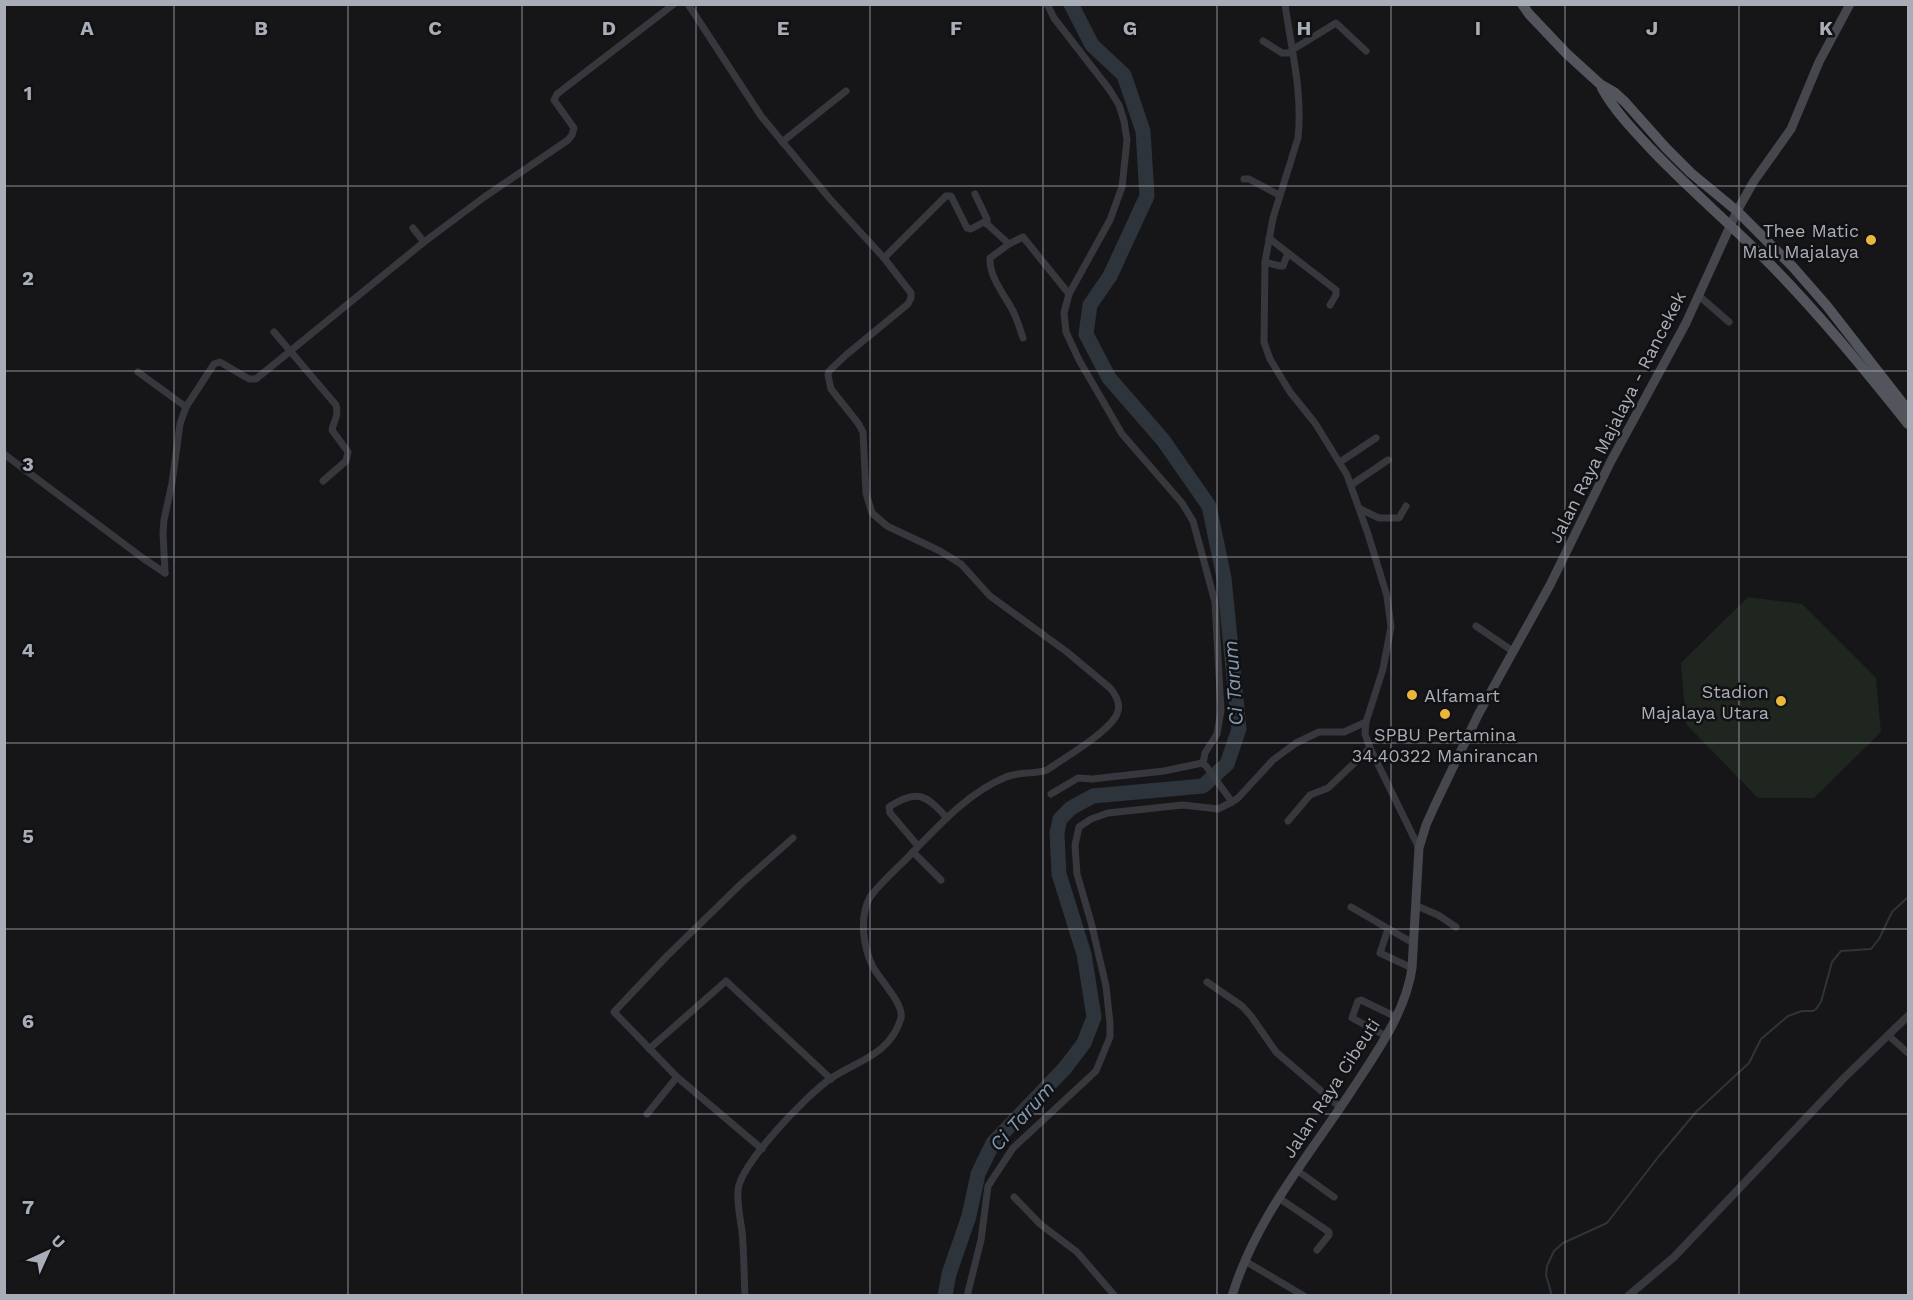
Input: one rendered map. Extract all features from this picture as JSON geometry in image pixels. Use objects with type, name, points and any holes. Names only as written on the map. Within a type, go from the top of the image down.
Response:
[{"type":"main road","points":[[1522,4],[1566,53],[1600,84],[1625,102],[1691,173],[1737,211],[1792,266],[1908,410]]},
{"type":"main road","name":"Jalan Raya Majalaya - Rancekek","points":[[1419,848],[1431,815],[1478,715],[1550,585],[1611,461],[1686,323],[1737,211],[1754,181],[1791,129],[1820,62],[1850,4]]},
{"type":"main road","points":[[1600,84],[1637,135],[1805,301],[1908,424]]},
{"type":"main road","name":"Jalan Raya Cibeuti","points":[[1232,1296],[1245,1261],[1266,1219],[1341,1108],[1396,1017],[1412,968],[1419,848]]},
{"type":"street","points":[[4,454],[144,560],[165,573],[163,534],[180,424],[186,408],[214,364],[220,362],[253,380],[256,379],[424,242],[483,198],[568,140],[574,128],[557,105],[555,100],[557,94],[674,4]]},
{"type":"street","points":[[688,4],[761,116],[830,199],[884,258],[911,293],[910,302],[846,355],[829,371],[828,375],[831,389],[863,432],[866,493],[872,513],[887,526],[940,551],[961,564],[990,596],[1067,652],[1110,688],[1115,694],[1118,707],[1117,714],[1111,722],[1091,740],[1047,770],[1008,776],[991,783],[965,802],[870,897],[864,917],[864,932],[870,960],[876,973],[899,1005],[901,1017],[893,1036],[881,1050],[831,1079],[799,1106],[762,1149],[741,1179],[738,1190],[745,1296]]},
{"type":"street","points":[[1047,4],[1054,18],[1119,105],[1127,140],[1122,187],[1110,220],[1069,294],[1064,314],[1066,332],[1079,360],[1122,434],[1182,503],[1193,521],[1215,602],[1221,711],[1216,734],[1205,753],[1204,765],[1230,800]]},
{"type":"street","points":[[1285,4],[1299,104],[1299,125],[1294,151],[1279,195],[1265,262],[1264,336],[1270,359],[1290,392],[1315,423],[1340,462],[1351,485],[1387,596],[1391,627],[1383,669],[1366,722],[1365,734],[1419,848]]},
{"type":"street","points":[[1263,41],[1282,53],[1292,51],[1336,23],[1366,51]]},
{"type":"street","points":[[782,142],[846,91]]},
{"type":"street","points":[[1244,179],[1249,179],[1279,195]]},
{"type":"street","points":[[975,194],[987,219],[987,224]]},
{"type":"street","points":[[884,258],[946,196],[952,198],[968,229],[980,223],[987,224],[1009,244]]},
{"type":"street","points":[[413,228],[424,242]]},
{"type":"street","points":[[1023,338],[1014,312],[994,278],[990,260],[993,254],[1023,237],[1069,294]]},
{"type":"street","points":[[1269,238],[1336,290],[1336,295],[1330,305]]},
{"type":"street","points":[[1265,262],[1281,267],[1288,253]]},
{"type":"street","points":[[1698,295],[1729,322]]},
{"type":"street","points":[[274,332],[336,405],[338,415],[332,430],[348,452],[348,456],[346,461],[323,481]]},
{"type":"street","points":[[138,372],[186,408]]},
{"type":"street","points":[[1340,462],[1377,438]]},
{"type":"street","points":[[1351,485],[1388,460]]},
{"type":"street","points":[[1360,510],[1379,518],[1399,518],[1406,506]]},
{"type":"street","points":[[1476,626],[1514,652]]},
{"type":"street","points":[[967,1296],[981,1240],[988,1186],[1013,1148],[1096,1071],[1110,1037],[1106,986],[1077,874],[1075,845],[1079,827],[1091,819],[1108,813],[1183,805],[1218,809],[1230,800],[1238,798],[1273,760],[1296,743],[1319,732],[1344,732],[1366,722]]},
{"type":"street","points":[[1288,821],[1310,795],[1328,788],[1370,748]]},
{"type":"street","points":[[1051,794],[1078,778],[1092,779],[1204,765]]},
{"type":"street","points":[[941,880],[890,813],[889,807],[904,797],[920,797],[931,801],[947,818]]},
{"type":"street","points":[[762,1149],[677,1077],[616,1015],[614,1010],[742,883],[794,838]]},
{"type":"street","points":[[1417,906],[1438,915],[1456,927]]},
{"type":"street","points":[[1351,907],[1413,943]]},
{"type":"street","points":[[1388,929],[1380,953],[1412,968]]},
{"type":"street","points":[[649,1049],[726,981],[831,1079]]},
{"type":"street","points":[[1208,982],[1242,1006],[1276,1052],[1341,1108]]},
{"type":"street","points":[[1386,1036],[1352,1018],[1358,1001],[1361,1000],[1396,1017]]},
{"type":"street","points":[[1628,1296],[1674,1257],[1843,1079],[1908,1016]]},
{"type":"street","points":[[1888,1035],[1908,1053]]},
{"type":"street","points":[[647,1114],[677,1077]]},
{"type":"street","points":[[1298,1171],[1334,1197]]},
{"type":"street","points":[[1014,1197],[1040,1224],[1077,1252],[1115,1296]]},
{"type":"street","points":[[1279,1198],[1329,1232],[1317,1250]]},
{"type":"street","points":[[1245,1261],[1304,1296]]},
{"type":"shaded area","name":"Stadion Majalaya Utara","points":[[1748,597],[1802,604],[1876,678],[1881,732],[1814,798],[1758,798],[1686,724],[1681,663]]},
{"type":"waterway","name":"Ci Tarum","points":[[945,1296],[949,1274],[969,1216],[978,1174],[993,1143],[1065,1068],[1084,1043],[1094,1017],[1084,954],[1059,874],[1057,833],[1060,819],[1071,808],[1093,796],[1203,786],[1227,764],[1239,729],[1224,578],[1209,506],[1163,440],[1109,378],[1086,334],[1090,305],[1110,276],[1147,196],[1143,131],[1124,75],[1092,45],[1071,4]]},
{"type":"waterway","points":[[1552,1296],[1546,1275],[1547,1266],[1554,1251],[1563,1243],[1607,1223],[1696,1112],[1749,1063],[1761,1039],[1788,1016],[1816,1009],[1821,1002],[1832,962],[1841,951],[1871,949],[1879,939],[1892,912],[1908,897]]},
{"type":"place","name":"Thee Matic Mall Majalaya","points":[[1871,240]]},
{"type":"place","name":"Alfamart","points":[[1412,695]]},
{"type":"place","name":"Stadion Majalaya Utara","points":[[1781,701]]},
{"type":"place","name":"SPBU Pertamina 34.40322 Manirancan","points":[[1445,714]]}]
